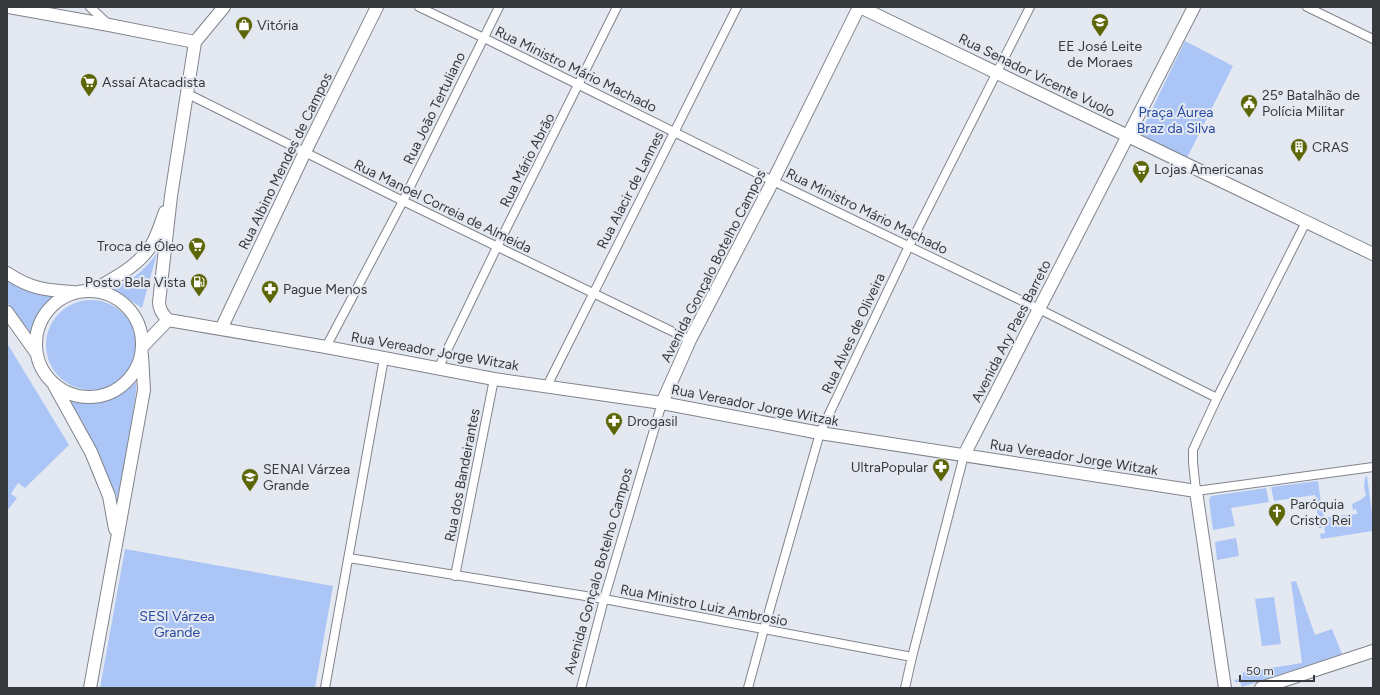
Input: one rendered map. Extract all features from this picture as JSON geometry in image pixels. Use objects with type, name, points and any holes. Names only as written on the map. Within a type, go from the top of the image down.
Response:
[{"type":"street","points":[[9,7],[109,24],[195,42]]},
{"type":"street","points":[[90,7],[109,24]]},
{"type":"street","name":"Rua Albino Mendes de Campos","points":[[221,329],[305,152],[377,7]]},
{"type":"street","name":"Rua Ministro Mário Machado","points":[[419,7],[773,181],[1039,309],[1217,398]]},
{"type":"street","name":"Rua João Tertuliano","points":[[326,347],[403,201],[499,7]]},
{"type":"street","name":"Rua Mário Abrão","points":[[439,367],[617,7]]},
{"type":"street","name":"Rua Alacir de Lannes","points":[[547,386],[737,7]]},
{"type":"street","name":"Rua Senador Vicente Vuolo","points":[[860,7],[1373,254]]},
{"type":"street","name":"Avenida Gonçalo Botelho Campos","points":[[581,688],[604,599],[662,403],[690,340],[773,181],[860,7]]},
{"type":"street","name":"Rua Alves de Oliveira","points":[[748,688],[820,433],[909,246],[1030,7]]},
{"type":"street","name":"Avenida Ary Paes Barreto","points":[[905,688],[964,455],[1194,7]]},
{"type":"street","points":[[1307,7],[1373,39]]},
{"type":"street","points":[[53,383],[67,392],[84,397],[100,396],[116,390],[129,379],[138,365],[143,350],[168,320],[159,307],[159,302],[171,196],[186,93],[195,42],[221,8]]},
{"type":"street","name":"Rua Manoel Correia de Almeida","points":[[186,93],[403,201],[690,340]]},
{"type":"street","points":[[92,291],[134,264],[146,253],[153,242],[171,196]]},
{"type":"street","points":[[1225,688],[1196,491],[1193,450],[1217,398],[1306,222]]},
{"type":"street","points":[[7,272],[21,282],[40,289],[76,293],[92,291],[117,299],[127,307],[135,317],[140,331],[143,350],[144,390],[90,688]]},
{"type":"street","points":[[37,354],[36,338],[40,323],[49,309],[61,299],[76,293]]},
{"type":"street","points":[[7,312],[37,354],[43,369],[53,383],[91,452],[107,490],[111,504],[116,540]]},
{"type":"street","name":"Rua Vereador Jorge Witzak","points":[[168,320],[494,378],[662,403],[820,433],[1196,491],[1373,467]]},
{"type":"street","points":[[325,688],[384,358]]},
{"type":"street","name":"Rua dos Bandeirantes","points":[[455,576],[494,378]]},
{"type":"street","name":"Rua Ministro Luiz Ambrosio","points":[[349,558],[604,599],[912,657]]},
{"type":"street","points":[[1261,688],[1373,651]]},
{"type":"green space","name":"Praça Áurea Braz da Silva","points":[[1185,41],[1233,66],[1185,162],[1138,138]]},
{"type":"green space","points":[[157,253],[142,308],[113,289],[127,282],[147,266]]},
{"type":"green space","points":[[7,279],[48,296],[60,297],[41,315],[35,326],[32,340],[7,302]]},
{"type":"green space","points":[[91,300],[108,303],[123,313],[133,328],[136,345],[133,362],[123,377],[108,387],[91,390],[74,387],[59,377],[49,362],[46,345],[49,328],[59,313],[74,303]]},
{"type":"green space","points":[[7,343],[69,445],[25,488],[18,483],[11,494],[17,498],[7,511]]},
{"type":"green space","points":[[136,382],[120,510],[116,494],[66,398],[87,403],[104,402],[120,395]]},
{"type":"green space","points":[[1367,476],[1373,531],[1321,539],[1320,534],[1325,533],[1324,525],[1328,517],[1357,514],[1356,509],[1354,509],[1353,512],[1352,504],[1362,499],[1366,495],[1364,487],[1365,478]]},
{"type":"green space","points":[[1318,481],[1324,514],[1321,524],[1322,528],[1319,528],[1315,495],[1274,501],[1271,487]]},
{"type":"green space","points":[[1266,488],[1269,502],[1231,508],[1235,526],[1213,530],[1209,500],[1211,496]]},
{"type":"green space","points":[[1236,538],[1239,556],[1217,560],[1215,542]]},
{"type":"green space","name":"SESI Várzea Grande","points":[[125,549],[333,586],[315,688],[100,688]]},
{"type":"green space","points":[[1296,581],[1315,635],[1332,629],[1342,654],[1242,687],[1240,682],[1235,682],[1234,680],[1242,679],[1243,672],[1302,663],[1291,582]]},
{"type":"green space","points":[[1274,597],[1281,644],[1262,646],[1255,599]]},
{"type":"place","name":"EE José Leite de Moraes","points":[[1100,37]]},
{"type":"place","name":"Vitória","points":[[244,40]]},
{"type":"place","name":"Assaí Atacadista","points":[[89,97]]},
{"type":"place","name":"25º Batalhão de Polícia Militar","points":[[1249,118]]},
{"type":"place","name":"CRAS","points":[[1299,162]]},
{"type":"place","name":"Lojas Americanas","points":[[1141,184]]},
{"type":"place","name":"Troca de Óleo","points":[[197,261]]},
{"type":"place","name":"Posto Bela Vista","points":[[199,297]]},
{"type":"place","name":"Pague Menos","points":[[270,304]]},
{"type":"place","name":"Drogasil","points":[[614,436]]},
{"type":"place","name":"UltraPopular","points":[[941,482]]},
{"type":"place","name":"SENAI Várzea Grande","points":[[250,492]]},
{"type":"place","name":"Paróquia Cristo Rei","points":[[1277,527]]}]
